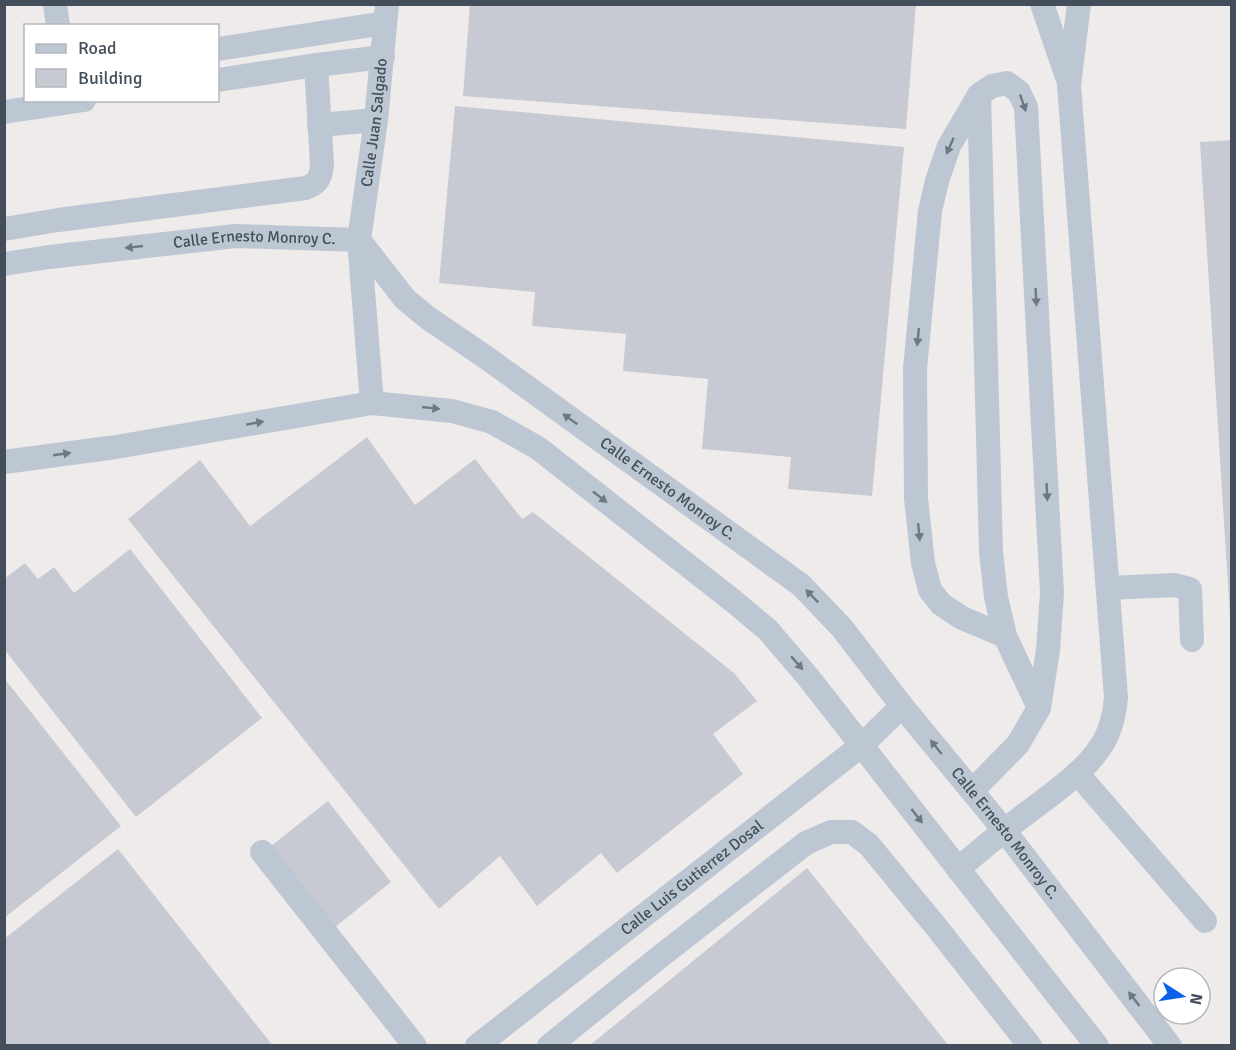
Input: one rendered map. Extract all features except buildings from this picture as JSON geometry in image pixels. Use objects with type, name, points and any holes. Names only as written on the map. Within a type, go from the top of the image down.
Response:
[{"type":"street","points":[[55,4],[58,24]]},
{"type":"street","points":[[1042,4],[1069,85]]},
{"type":"street","points":[[958,869],[1077,773],[1097,752],[1108,734],[1114,716],[1116,697],[1069,85],[1079,4]]},
{"type":"street","points":[[219,49],[386,14]]},
{"type":"street","name":"Calle Juan Salgado","points":[[372,403],[359,240],[376,120],[386,14]]},
{"type":"street","points":[[219,80],[382,57]]},
{"type":"street","points":[[4,229],[306,188],[315,184],[321,174],[322,164],[316,65]]},
{"type":"street","points":[[972,791],[1018,744],[1039,708],[1048,650],[1053,593],[1026,107],[1019,92],[1006,83],[992,86],[979,95],[949,146],[937,181],[930,211],[915,369],[916,498],[923,563],[930,590],[941,604],[962,618],[1005,636]]},
{"type":"street","points":[[979,95],[991,552],[996,597],[1005,636],[1039,708]]},
{"type":"street","points":[[4,112],[71,102]]},
{"type":"street","points":[[319,125],[376,120]]},
{"type":"street","name":"Calle Ernesto Monroy C.","points":[[4,264],[49,256],[236,236],[359,240],[405,298],[428,318],[801,585],[842,628],[902,706],[1004,830],[1170,1046]]},
{"type":"street","points":[[4,462],[116,447],[372,403],[452,411],[492,422],[538,448],[768,630],[808,676],[1097,1046]]},
{"type":"street","points":[[1108,588],[1175,585],[1190,589],[1192,640]]},
{"type":"street","name":"Calle Luis Gutierrez Dosal","points":[[477,1046],[862,745],[902,706]]},
{"type":"street","points":[[1077,773],[1205,921]]},
{"type":"street","points":[[549,1046],[806,843],[831,832],[852,832],[869,845],[938,928],[1030,1046]]},
{"type":"street","points":[[262,852],[415,1046]]}]
